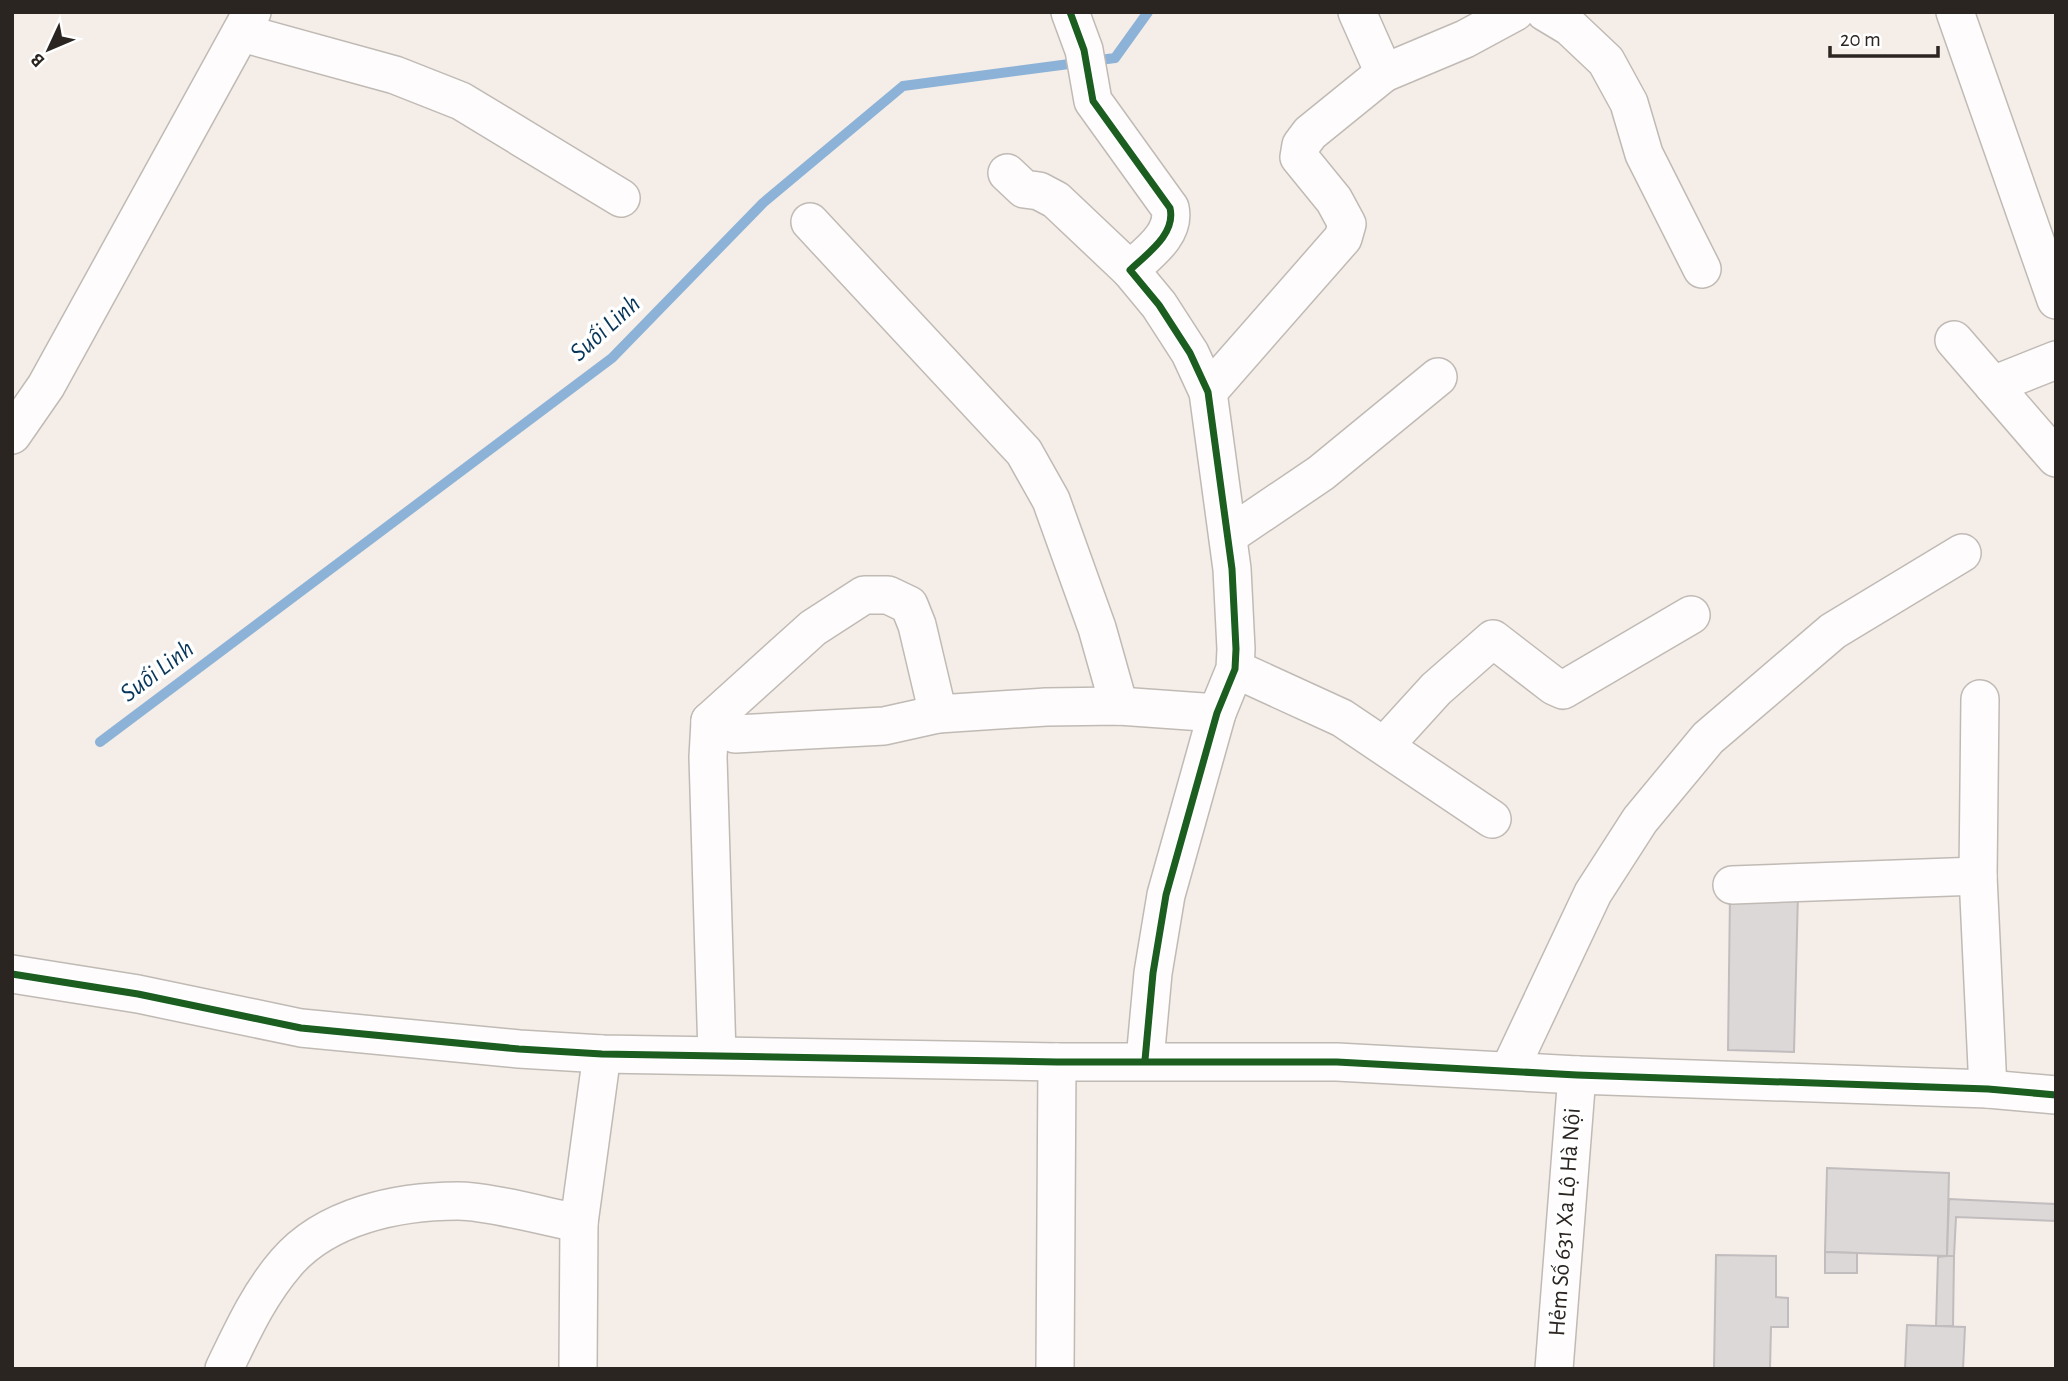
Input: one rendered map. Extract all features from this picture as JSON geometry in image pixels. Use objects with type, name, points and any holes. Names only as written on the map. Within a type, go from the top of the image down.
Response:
[{"type":"street","points":[[1070,12],[1084,50],[1093,101],[1170,208],[1173,221],[1169,231],[1130,270]]},
{"type":"street","points":[[1357,12],[1384,73]]},
{"type":"street","points":[[1208,392],[1343,238],[1347,224],[1334,200],[1299,157],[1301,145],[1310,134],[1384,73],[1465,39],[1515,12]]},
{"type":"street","points":[[1545,12],[1570,27],[1606,61],[1629,103],[1644,154],[1702,269]]},
{"type":"street","points":[[1955,12],[2056,300]]},
{"type":"street","points":[[12,436],[46,386],[247,23],[461,101],[621,198]]},
{"type":"street","points":[[1007,173],[1024,189],[1040,191],[1056,200],[1130,270],[1159,304],[1190,353],[1208,392],[1232,569],[1235,669],[1217,713],[1166,895],[1153,973],[1145,1060]]},
{"type":"street","points":[[810,222],[1024,452],[1051,500],[1097,628],[1119,706]]},
{"type":"street","points":[[1954,340],[2056,458]]},
{"type":"street","points":[[1993,385],[2056,360]]},
{"type":"street","points":[[1228,536],[1321,473],[1438,377]]},
{"type":"street","points":[[1509,1071],[1593,893],[1640,820],[1708,738],[1833,631],[1962,553]]},
{"type":"street","points":[[716,1055],[708,757],[710,721],[813,628],[864,595],[888,595],[909,605],[918,625],[938,714]]},
{"type":"street","points":[[1385,745],[1436,689],[1493,639],[1563,690],[1690,615]]},
{"type":"street","points":[[1235,669],[1342,718],[1492,820]]},
{"type":"street","points":[[1980,699],[1978,876],[1988,1089]]},
{"type":"street","points":[[710,721],[735,734],[884,726],[938,714],[1119,706],[1217,713]]},
{"type":"street","points":[[1732,885],[1978,876]]},
{"type":"street","points":[[12,974],[138,994],[301,1028],[519,1049],[602,1054],[1057,1062],[1337,1062],[1577,1075],[1988,1089],[2056,1095]]},
{"type":"street","points":[[578,1369],[579,1223],[602,1054]]},
{"type":"street","points":[[1055,1369],[1057,1062]]},
{"type":"street","name":"Hẻm Số 631 Xa Lộ Hà Nội","points":[[1554,1369],[1577,1075]]},
{"type":"street","points":[[224,1369],[259,1300],[287,1261],[319,1233],[380,1209],[459,1201],[579,1223]]},
{"type":"building","points":[[1798,893],[1794,1052],[1728,1050],[1730,895]]},
{"type":"building","points":[[1827,1168],[1949,1173],[1947,1256],[1825,1252]]},
{"type":"building","points":[[1949,1199],[2056,1204],[2056,1221],[1956,1217],[1954,1256],[1947,1256]]},
{"type":"building","points":[[1825,1252],[1857,1253],[1857,1273],[1825,1273]]},
{"type":"building","points":[[1716,1255],[1776,1256],[1776,1297],[1788,1298],[1788,1327],[1771,1327],[1770,1369],[1714,1369]]},
{"type":"building","points":[[1954,1256],[1953,1326],[1936,1326],[1938,1257]]},
{"type":"building","points":[[1907,1325],[1965,1327],[1963,1369],[1905,1369]]},
{"type":"waterway","name":"Suối Linh","points":[[100,742],[612,358],[763,203],[903,86],[1115,58],[1148,12]]},
{"type":"cycle path","points":[[1070,12],[1084,50],[1093,101],[1170,208],[1171,217],[1165,235],[1130,270],[1159,305],[1190,353],[1208,392],[1232,569],[1235,669],[1217,713],[1166,895],[1153,973],[1145,1060]]},
{"type":"cycle path","points":[[12,974],[138,994],[301,1028],[519,1049],[602,1054],[1057,1062],[1337,1062],[1577,1075],[1988,1089],[2056,1095]]}]
